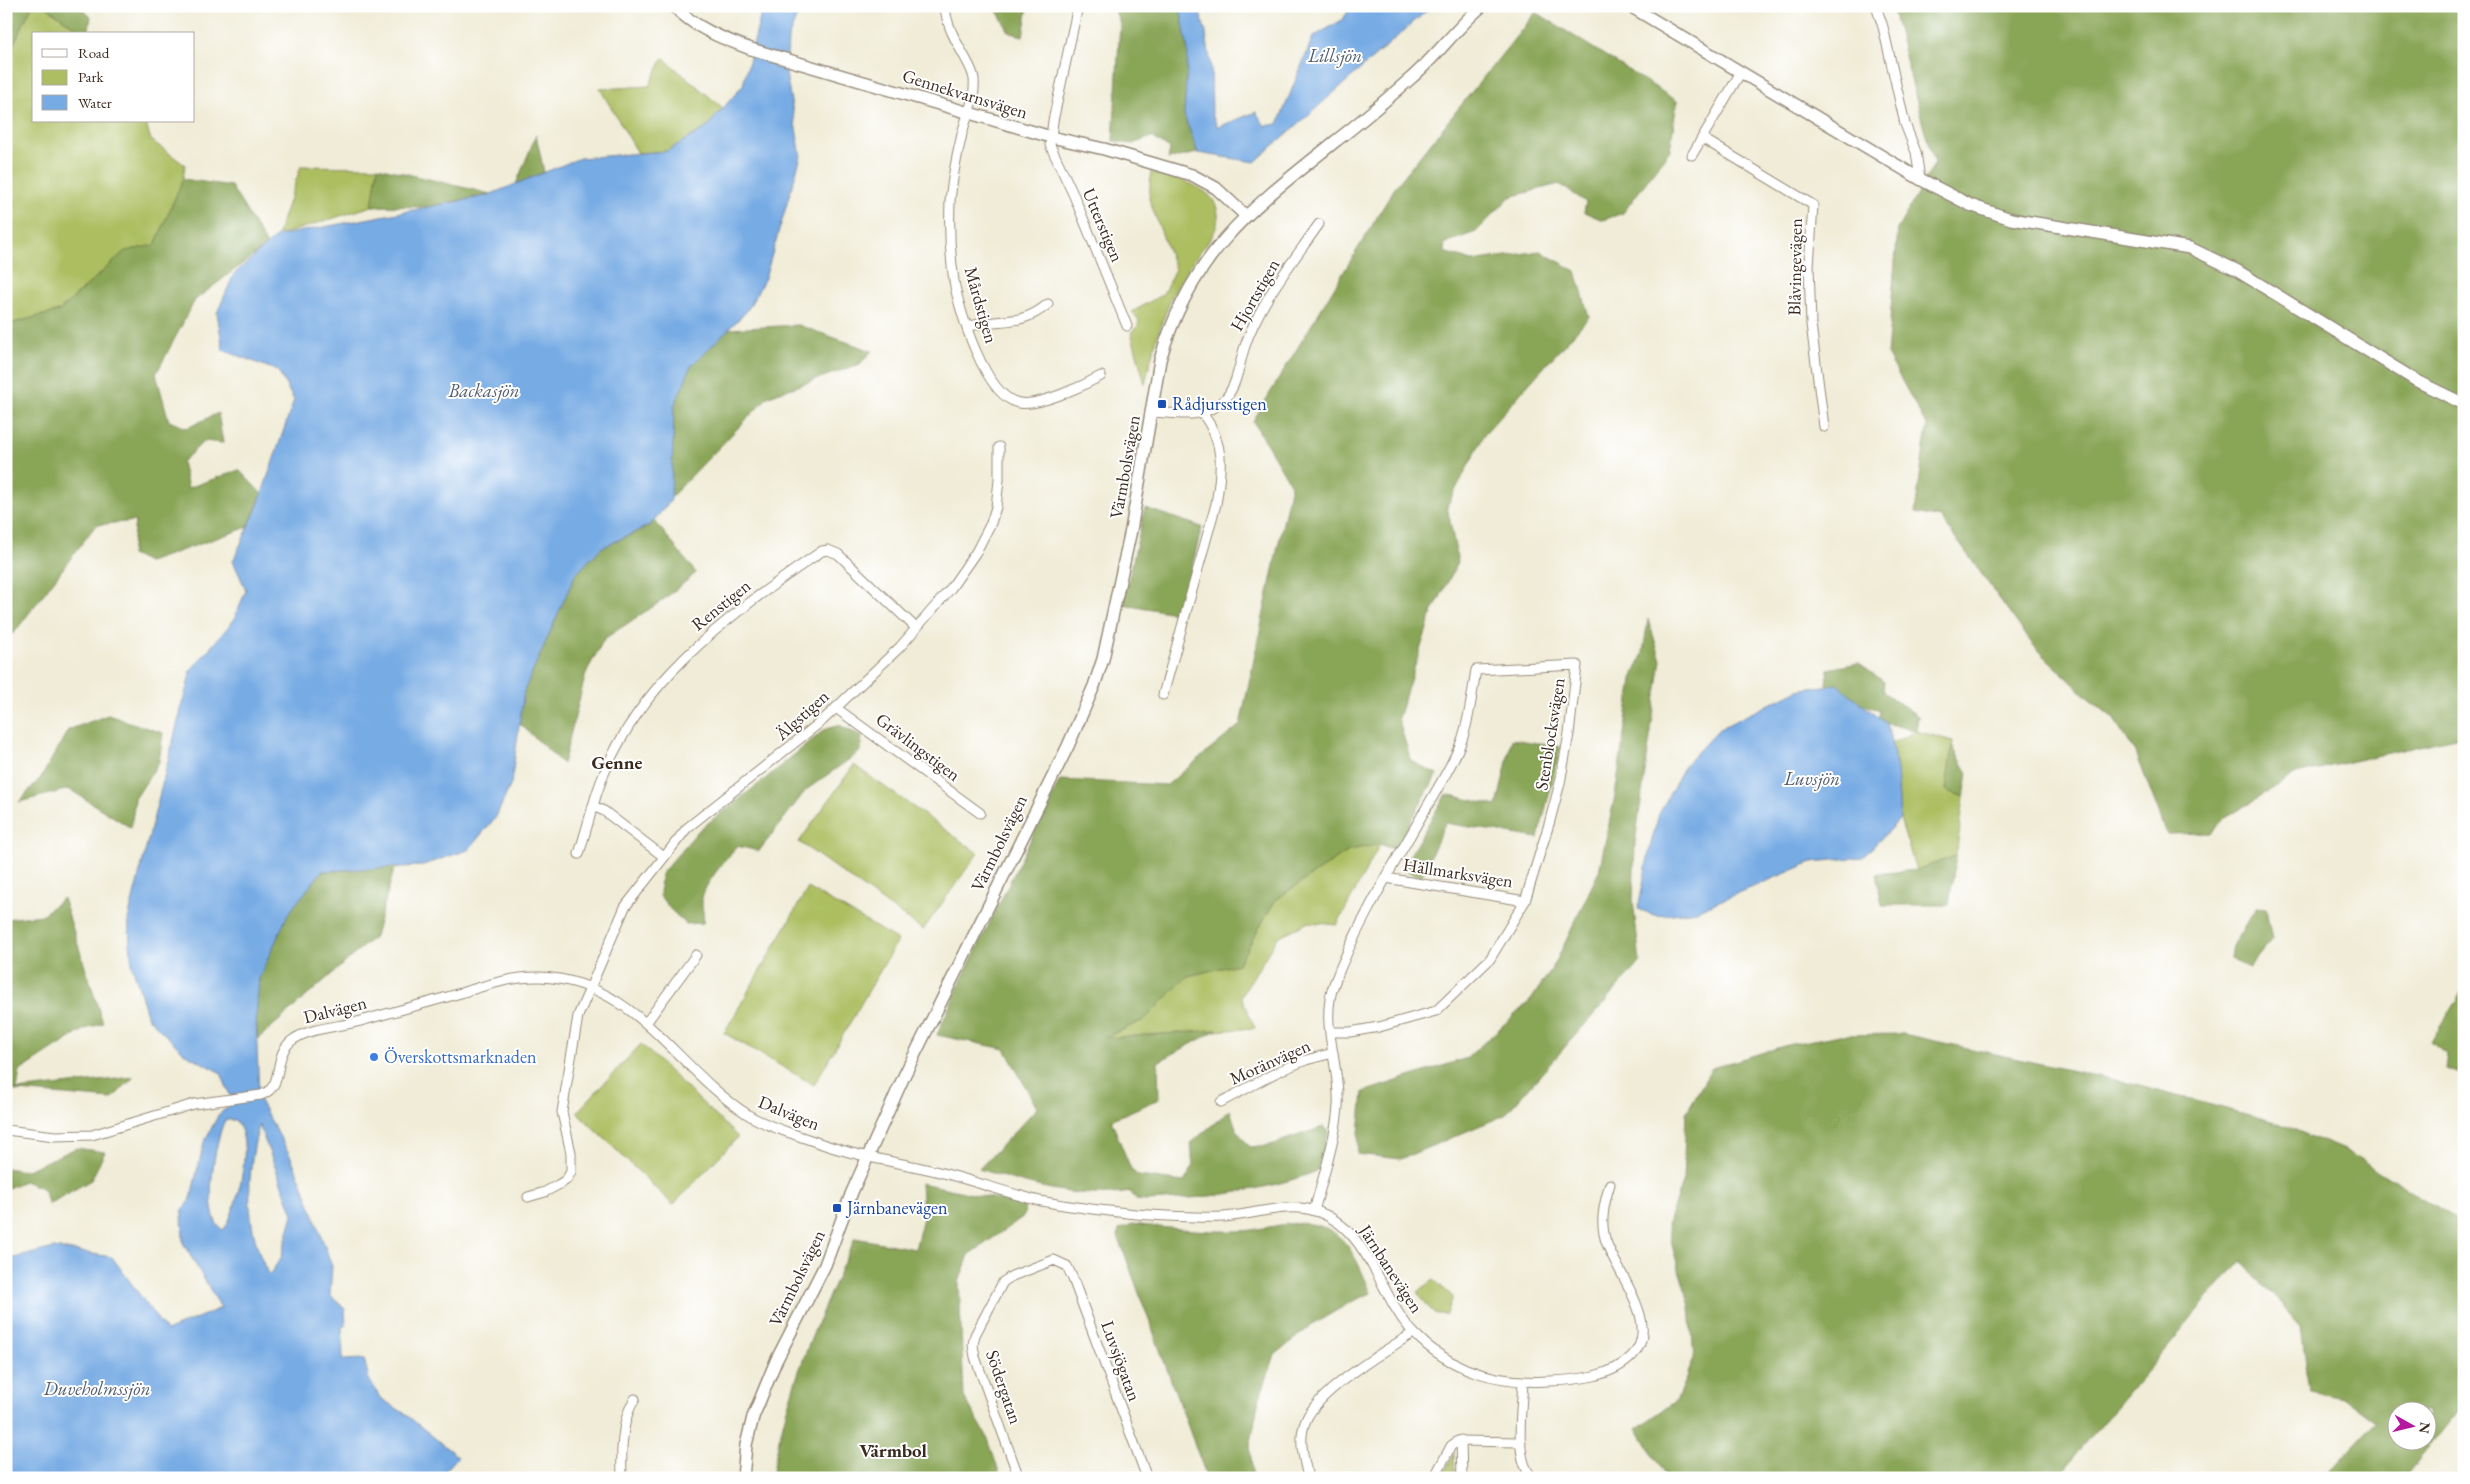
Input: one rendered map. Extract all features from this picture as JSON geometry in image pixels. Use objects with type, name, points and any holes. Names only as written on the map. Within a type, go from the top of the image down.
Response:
[{"type":"street","name":"Gennekvarnsvägen","points":[[674,6],[714,35],[751,50],[792,60],[1051,137],[1088,145],[1192,175],[1216,188],[1245,215]]},
{"type":"street","name":"Mårdstigen","points":[[945,6],[950,29],[974,78],[969,113],[962,134],[950,200],[954,281],[966,327],[977,353],[996,386],[1012,401],[1029,403],[1044,399],[1085,385],[1101,376]]},
{"type":"street","points":[[1051,137],[1078,6]]},
{"type":"street","name":"Värmbolsvägen","points":[[743,1478],[746,1445],[762,1391],[825,1265],[868,1157],[905,1074],[1068,746],[1094,686],[1103,658],[1131,530],[1162,353],[1183,298],[1212,254],[1245,215],[1414,76],[1482,6]]},
{"type":"street","points":[[1630,6],[1920,179],[1970,205],[2011,220],[2190,248],[2208,255],[2236,270],[2408,376],[2464,404]]},
{"type":"street","points":[[1876,6],[1885,34],[1905,124],[1916,152],[1920,179]]},
{"type":"street","points":[[1692,155],[1741,72]]},
{"type":"street","name":"Utterstigen","points":[[1051,137],[1051,151],[1074,196],[1127,326]]},
{"type":"street","name":"Blåvingevägen","points":[[1702,138],[1813,205],[1809,267],[1810,324],[1824,427]]},
{"type":"street","name":"Hjortstigen","points":[[1202,414],[1222,402],[1229,394],[1251,330],[1276,287],[1319,224]]},
{"type":"street","points":[[966,327],[975,324],[1025,319],[1036,314],[1048,304]]},
{"type":"street","points":[[1152,412],[1202,414],[1216,435],[1221,465],[1216,504],[1163,695]]},
{"type":"street","name":"Älgstigen","points":[[590,988],[625,907],[687,828],[780,756],[836,708],[916,628],[950,588],[985,538],[996,507],[999,480],[998,447]]},
{"type":"street","name":"Renstigen","points":[[579,854],[606,767],[638,712],[664,677],[732,616],[822,551],[828,550],[838,554],[916,628]]},
{"type":"street","name":"Stenblocksvägen","points":[[1314,1211],[1331,1148],[1338,1108],[1338,1081],[1327,1009],[1333,985],[1386,878],[1456,754],[1467,723],[1476,670],[1577,665],[1569,734],[1560,783],[1525,901],[1490,959],[1436,1011],[1379,1027],[1331,1032]]},
{"type":"street","name":"Grävlingstigen","points":[[836,708],[980,813]]},
{"type":"street","points":[[593,806],[604,811],[664,857]]},
{"type":"street","name":"Hällmarksvägen","points":[[1386,878],[1525,901]]},
{"type":"street","points":[[646,1023],[696,955]]},
{"type":"street","name":"Dalvägen","points":[[6,1130],[55,1136],[92,1135],[194,1104],[261,1095],[269,1092],[274,1086],[280,1053],[285,1046],[302,1035],[358,1022],[508,980],[538,977],[565,981],[590,988],[626,1006],[746,1113],[781,1130],[843,1151],[868,1157]]},
{"type":"street","points":[[528,1197],[545,1192],[558,1185],[566,1180],[571,1172],[571,1153],[563,1119],[563,1099],[580,1007],[590,988]]},
{"type":"street","name":"Moränvägen","points":[[1221,1102],[1279,1071],[1306,1060],[1334,1053]]},
{"type":"street","name":"Järnbanevägen","points":[[868,1157],[928,1169],[1028,1198],[1137,1214],[1223,1217],[1284,1208],[1314,1211],[1332,1218],[1351,1233],[1413,1333],[1449,1361],[1466,1369],[1498,1379],[1522,1382],[1570,1380],[1606,1372],[1620,1366],[1633,1356],[1640,1344],[1642,1328],[1633,1294],[1606,1242],[1603,1214],[1610,1184]]},
{"type":"street","name":"Södergatan","points":[[1019,1478],[975,1357],[973,1345],[984,1315],[1003,1282],[1044,1263],[1058,1262]]},
{"type":"street","name":"Luvsjögatan","points":[[1058,1262],[1067,1266],[1073,1279],[1147,1478]]},
{"type":"street","points":[[1307,1473],[1301,1442],[1306,1420],[1314,1408],[1351,1376],[1413,1333]]},
{"type":"street","points":[[1522,1382],[1523,1463],[1527,1472],[1533,1478]]},
{"type":"street","points":[[622,1478],[626,1417],[629,1407],[635,1399]]},
{"type":"street","points":[[1434,1478],[1454,1442],[1461,1440],[1522,1442]]},
{"type":"street","points":[[1461,1440],[1462,1478]]},
{"type":"green space","points":[[6,6],[32,6],[6,60]]},
{"type":"green space","points":[[32,6],[45,6],[81,32],[32,32],[32,122],[145,122],[151,140],[185,165],[183,179],[155,245],[125,251],[59,311],[9,324],[6,323],[6,60]]},
{"type":"green space","points":[[45,6],[79,6],[91,17],[88,32],[81,32]]},
{"type":"green space","points":[[994,6],[1028,6],[1023,36],[1010,33]]},
{"type":"green space","points":[[1113,6],[1180,6],[1188,51],[1184,115],[1198,153],[1168,159],[1170,149],[1152,137],[1132,144],[1113,141],[1120,23]]},
{"type":"green space","points":[[1892,6],[2464,6],[2464,736],[2296,774],[2222,820],[2210,833],[2167,834],[2136,753],[2113,718],[2086,696],[2033,645],[1941,518],[1915,513],[1927,426],[1887,354],[1898,228],[1935,163],[1923,125]]},
{"type":"green space","points":[[1536,12],[1677,101],[1670,150],[1623,213],[1603,220],[1584,212],[1586,202],[1559,184],[1510,197],[1476,232],[1445,243],[1444,252],[1472,261],[1540,251],[1576,271],[1589,317],[1486,432],[1447,506],[1458,562],[1432,613],[1398,718],[1411,761],[1437,774],[1395,850],[1380,844],[1350,850],[1276,899],[1238,964],[1188,976],[1144,1020],[1104,1038],[1217,1030],[1158,1062],[1159,1099],[1111,1120],[1131,1169],[1138,1176],[1184,1182],[1193,1167],[1191,1143],[1230,1110],[1237,1131],[1250,1147],[1270,1145],[1323,1127],[1329,1131],[1317,1171],[1276,1184],[1234,1193],[1147,1201],[1136,1200],[1131,1192],[1092,1194],[1054,1190],[979,1169],[1037,1108],[1005,1049],[937,1035],[959,985],[1060,780],[1167,785],[1240,725],[1291,485],[1253,421],[1396,186]]},
{"type":"green space","points":[[663,58],[723,108],[706,128],[667,151],[638,153],[600,89],[649,86]]},
{"type":"green space","points":[[536,135],[544,172],[516,184]]},
{"type":"green space","points":[[301,166],[378,167],[372,206],[277,236]]},
{"type":"green space","points":[[378,167],[491,194],[428,207],[372,206]]},
{"type":"green space","points":[[1151,172],[1181,180],[1202,190],[1210,196],[1215,204],[1218,221],[1210,239],[1185,274],[1169,304],[1158,335],[1145,384],[1131,332],[1138,326],[1139,320],[1132,312],[1163,294],[1175,269],[1149,199]]},
{"type":"green space","points":[[183,179],[231,186],[267,245],[195,300],[156,374],[169,421],[187,428],[218,413],[223,443],[204,441],[182,462],[188,488],[239,470],[262,494],[248,527],[149,562],[131,555],[135,521],[96,525],[14,633],[6,635],[6,323],[9,324],[59,311],[125,251],[155,245]]},
{"type":"green space","points":[[798,325],[872,351],[860,364],[769,396],[671,497],[674,407],[691,366],[728,329]]},
{"type":"green space","points":[[1145,508],[1202,527],[1180,614],[1123,604]]},
{"type":"green space","points":[[654,520],[696,573],[663,600],[604,639],[586,673],[563,764],[519,723],[524,691],[575,575],[601,548],[650,526]]},
{"type":"green space","points":[[1648,619],[1661,660],[1635,843],[1633,900],[1640,962],[1505,1115],[1401,1159],[1357,1154],[1363,1092],[1467,1058],[1531,1000],[1555,964],[1599,871],[1615,796],[1632,679],[1643,653]]},
{"type":"green space","points":[[1858,663],[1884,682],[1883,692],[1918,716],[1916,731],[1879,721],[1880,711],[1862,704],[1843,701],[1826,684],[1828,669]]},
{"type":"green space","points":[[108,715],[163,733],[159,762],[135,799],[131,828],[69,789],[19,802],[42,776],[68,730]]},
{"type":"green space","points":[[839,725],[862,736],[861,751],[806,790],[759,851],[737,846],[707,886],[702,899],[703,923],[686,924],[670,909],[660,896],[661,874],[699,830],[824,730]]},
{"type":"green space","points":[[1916,731],[1953,741],[1946,790],[1964,797],[1956,856],[1916,870],[1900,819],[1897,769],[1891,744]]},
{"type":"green space","points":[[1512,739],[1561,747],[1538,838],[1445,823],[1422,876],[1401,870],[1446,794],[1497,806]]},
{"type":"green space","points":[[1952,746],[1968,773],[1964,797],[1946,790]]},
{"type":"green space","points":[[854,765],[978,853],[923,930],[799,842]]},
{"type":"green space","points":[[1380,844],[1337,925],[1309,922],[1278,937],[1241,996],[1255,1028],[1102,1039],[1144,1020],[1188,976],[1238,964],[1276,899],[1350,850]]},
{"type":"green space","points":[[1956,856],[1949,905],[1882,905],[1876,874],[1916,870]]},
{"type":"green space","points":[[398,867],[394,870],[375,936],[258,1039],[256,1018],[259,978],[288,914],[322,871]]},
{"type":"green space","points":[[808,888],[898,940],[814,1085],[724,1033]]},
{"type":"green space","points":[[63,898],[103,1023],[83,1030],[20,1071],[17,1090],[134,1077],[112,1099],[6,1090],[6,919],[42,915]]},
{"type":"green space","points":[[2257,908],[2266,909],[2272,940],[2249,967],[2231,959],[2233,944]]},
{"type":"green space","points":[[2464,987],[2464,1076],[2446,1069],[2448,1054],[2431,1042]]},
{"type":"green space","points":[[1903,1034],[2124,1082],[2276,1122],[2344,1150],[2464,1224],[2464,1404],[2438,1436],[2438,1402],[2388,1402],[2388,1452],[2425,1452],[2404,1478],[2323,1478],[2375,1423],[2342,1398],[2310,1391],[2301,1327],[2241,1260],[2056,1478],[1667,1478],[1637,1428],[1676,1401],[1694,1359],[1690,1306],[1673,1249],[1668,1223],[1683,1180],[1686,1113],[1712,1068],[1787,1045],[1840,1035]]},
{"type":"green space","points":[[641,1044],[738,1137],[673,1205],[577,1112]]},
{"type":"green space","points":[[76,1148],[105,1152],[91,1180],[49,1204],[42,1188],[24,1181],[6,1189],[6,1168],[25,1171]]},
{"type":"green space","points":[[921,1183],[1025,1205],[1024,1216],[969,1255],[959,1282],[964,1397],[987,1436],[1001,1478],[772,1478],[785,1415],[794,1385],[829,1296],[855,1238],[915,1249],[923,1218]]},
{"type":"green space","points":[[1305,1223],[1320,1226],[1333,1232],[1351,1251],[1358,1263],[1371,1293],[1351,1302],[1312,1325],[1275,1355],[1258,1403],[1250,1448],[1253,1478],[1207,1478],[1118,1236],[1119,1230],[1132,1224],[1185,1229],[1244,1231]]},
{"type":"green space","points":[[1434,1280],[1453,1297],[1447,1314],[1434,1314],[1417,1292]]},
{"type":"green space","points":[[1454,1453],[1455,1478],[1442,1478]]},
{"type":"water","name":"Backasjön","points":[[763,6],[801,6],[788,38],[786,74],[801,156],[765,278],[747,311],[691,366],[674,407],[671,500],[650,525],[601,548],[575,575],[524,691],[511,784],[496,817],[468,850],[420,866],[322,871],[288,914],[259,978],[256,1018],[259,1099],[291,1157],[332,1266],[330,1295],[345,1309],[346,1325],[342,1327],[343,1360],[364,1359],[369,1379],[380,1398],[404,1413],[458,1457],[445,1471],[446,1478],[6,1478],[6,1260],[54,1248],[112,1257],[166,1331],[221,1308],[183,1243],[182,1211],[190,1201],[204,1142],[219,1114],[233,1103],[221,1073],[184,1053],[148,1018],[132,965],[128,919],[191,670],[234,620],[246,590],[233,561],[257,508],[294,400],[278,371],[223,350],[217,313],[234,274],[277,236],[486,196],[580,158],[667,151],[706,128],[743,85]],"holes":[[[225,1120],[235,1120],[240,1128],[243,1138],[244,1165],[237,1196],[227,1225],[223,1230],[216,1223],[211,1195],[214,1160]],[[259,1125],[293,1214],[281,1258],[269,1275],[255,1239],[251,1220],[250,1182]]]},
{"type":"water","name":"Lillsjön","points":[[1180,6],[1201,6],[1200,13],[1206,33],[1211,68],[1212,115],[1218,127],[1256,112],[1265,126],[1278,124],[1313,37],[1342,20],[1352,6],[1432,6],[1255,162],[1198,153],[1184,115],[1188,51]]},
{"type":"water","name":"Luvsjön","points":[[1837,684],[1887,724],[1897,769],[1900,819],[1863,857],[1812,862],[1696,911],[1657,916],[1638,909],[1650,847],[1659,814],[1685,765],[1719,729],[1798,690]]},
{"type":"place","name":"Rådjursstigen","points":[[1162,404]]},
{"type":"place","name":"Överskottsmarknaden","points":[[374,1057]]},
{"type":"place","name":"Järnbanevägen","points":[[837,1208]]},
{"type":"district","name":"Genne","points":[[617,762]]},
{"type":"district","name":"Värmbol","points":[[893,1450]]},
{"type":"water label","name":"Duveholmssjön","points":[[97,1388]]}]
